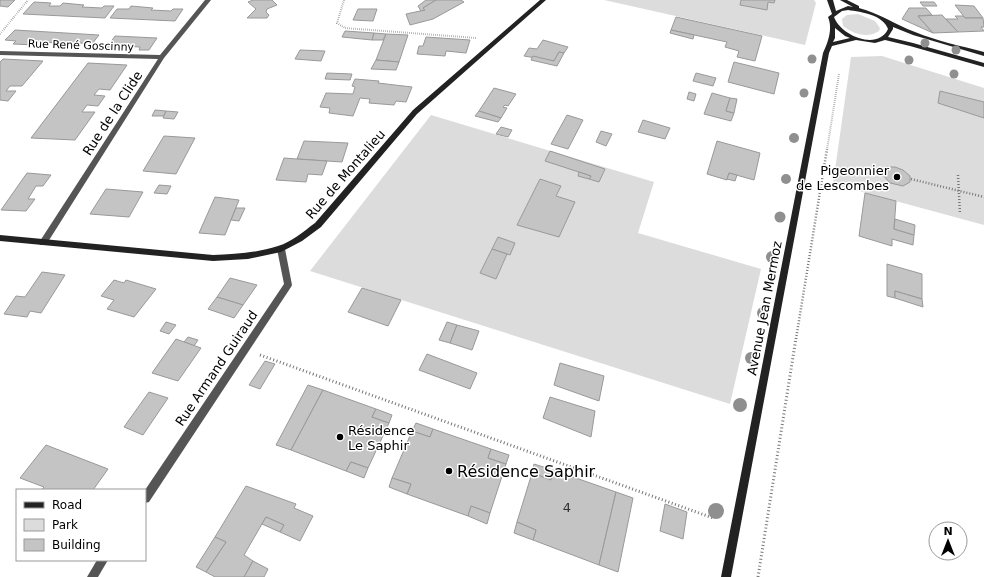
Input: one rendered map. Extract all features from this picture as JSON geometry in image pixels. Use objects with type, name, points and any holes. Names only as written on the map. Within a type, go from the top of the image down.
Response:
[{"type":"street","name":"Rue de la Clide","points":[[43,243],[162,57],[208,0]]},
{"type":"street","name":"Rue de Montalieu","points":[[0,238],[213,258],[248,256],[281,248],[300,239],[318,225],[415,112],[543,0]]},
{"type":"street","points":[[830,0],[834,13],[848,8],[867,11]]},
{"type":"street","points":[[843,0],[876,14],[886,22],[915,34],[984,54]]},
{"type":"street","name":"Avenue Jean Mermoz","points":[[726,577],[829,45],[832,38],[831,17],[834,13]]},
{"type":"street","points":[[832,22],[841,32],[858,39]]},
{"type":"street","points":[[829,45],[858,39],[872,40],[883,38],[888,35],[890,30],[886,22]]},
{"type":"street","points":[[883,38],[911,44],[984,65]]},
{"type":"street","name":"Rue René Goscinny","points":[[0,53],[162,57]]},
{"type":"street","name":"Rue Armand Guiraud","points":[[146,497],[288,285],[281,248]]},
{"type":"street","points":[[92,577],[102,561]]},
{"type":"path","points":[[0,34],[28,0]]},
{"type":"path","points":[[344,0],[337,23],[345,28],[498,40]]},
{"type":"path","points":[[758,577],[840,70]]},
{"type":"path","points":[[958,175],[960,214]]},
{"type":"path","points":[[911,179],[984,198]]},
{"type":"path","points":[[252,352],[713,518]]},
{"type":"green space","points":[[604,0],[814,0],[816,3],[805,45]]},
{"type":"green space","points":[[858,14],[875,21],[880,28],[879,31],[870,35],[865,35],[851,31],[843,26],[842,19],[847,15]]},
{"type":"green space","points":[[882,56],[984,88],[984,225],[833,184],[851,57]]},
{"type":"green space","points":[[431,115],[654,182],[638,233],[761,269],[730,404],[310,271]]},
{"type":"building","points":[[0,0],[15,0],[8,7],[0,6]]},
{"type":"building","points":[[253,0],[272,0],[277,5],[267,9],[266,12],[269,15],[267,18],[247,18],[256,9],[248,2]]},
{"type":"building","points":[[426,0],[436,0],[423,8],[425,10],[421,11],[418,6]]},
{"type":"building","points":[[436,0],[461,0],[464,2],[433,19],[410,25],[406,14],[425,10],[423,8]]},
{"type":"building","points":[[741,0],[775,0],[774,3],[768,2],[767,10],[740,5]]},
{"type":"building","points":[[34,2],[51,3],[49,6],[60,6],[63,3],[84,5],[82,7],[102,8],[104,6],[114,6],[105,18],[23,14]]},
{"type":"building","points":[[920,2],[934,2],[937,6],[923,6]]},
{"type":"building","points":[[955,5],[974,6],[983,18],[965,18]]},
{"type":"building","points":[[131,6],[153,8],[151,10],[171,11],[173,9],[183,9],[175,21],[110,18],[117,9],[129,9]]},
{"type":"building","points":[[909,8],[926,8],[932,15],[918,16],[933,33],[902,19]]},
{"type":"building","points":[[358,9],[377,9],[373,21],[353,20]]},
{"type":"building","points":[[942,15],[958,32],[933,33],[918,16]]},
{"type":"building","points":[[955,16],[963,16],[965,18],[983,18],[984,27],[981,27],[984,31],[958,32],[946,19],[958,19]]},
{"type":"building","points":[[676,17],[762,36],[755,61],[737,57],[739,51],[725,47],[727,42],[671,30]]},
{"type":"building","points":[[15,30],[99,35],[92,44],[80,43],[76,47],[57,46],[59,43],[38,42],[35,45],[13,44],[16,41],[5,40]]},
{"type":"building","points":[[671,30],[694,35],[693,39],[670,33]]},
{"type":"building","points":[[345,31],[374,33],[372,40],[342,37]]},
{"type":"building","points":[[374,33],[386,34],[383,40],[372,40]]},
{"type":"building","points":[[386,34],[408,35],[399,62],[376,60]]},
{"type":"building","points":[[115,36],[157,38],[149,50],[139,50],[140,47],[120,46],[117,49],[106,49]]},
{"type":"building","points":[[426,37],[470,40],[466,53],[446,51],[445,56],[417,54],[419,46],[423,46]]},
{"type":"building","points":[[543,40],[568,47],[564,53],[559,52],[554,61],[524,56],[529,48],[537,49]]},
{"type":"building","points":[[300,50],[325,51],[321,61],[295,59]]},
{"type":"building","points":[[559,52],[564,53],[557,66],[531,60],[533,56],[554,61]]},
{"type":"building","points":[[3,59],[43,61],[22,86],[10,86],[6,91],[16,91],[8,101],[0,100],[0,62]]},
{"type":"building","points":[[376,60],[399,62],[396,70],[371,69]]},
{"type":"building","points":[[734,62],[779,73],[774,94],[728,82]]},
{"type":"building","points":[[88,63],[127,65],[110,90],[99,89],[94,95],[105,96],[98,106],[87,105],[82,112],[95,112],[75,140],[31,138]]},
{"type":"building","points":[[327,73],[352,74],[350,80],[325,79]]},
{"type":"building","points":[[696,73],[716,78],[713,86],[693,81]]},
{"type":"building","points":[[355,79],[379,81],[378,83],[412,87],[406,102],[396,101],[394,105],[369,103],[370,99],[360,98],[353,116],[329,113],[330,108],[320,107],[326,93],[353,94],[355,87],[352,86]]},
{"type":"building","points":[[494,88],[516,94],[508,106],[505,105],[503,107],[507,108],[501,118],[479,111]]},
{"type":"building","points":[[940,91],[984,102],[984,118],[938,103]]},
{"type":"building","points":[[689,92],[696,94],[694,101],[687,99]]},
{"type":"building","points":[[712,93],[730,98],[726,111],[734,113],[731,121],[704,114]]},
{"type":"building","points":[[730,98],[737,99],[734,113],[726,111]]},
{"type":"building","points":[[155,110],[166,111],[164,116],[152,116]]},
{"type":"building","points":[[166,111],[178,112],[174,119],[163,118]]},
{"type":"building","points":[[479,111],[501,118],[498,122],[475,116]]},
{"type":"building","points":[[567,115],[583,120],[568,149],[551,144]]},
{"type":"building","points":[[643,120],[670,128],[665,139],[638,132]]},
{"type":"building","points":[[501,127],[512,130],[508,137],[496,134]]},
{"type":"building","points":[[601,131],[612,134],[606,146],[596,142]]},
{"type":"building","points":[[164,136],[195,138],[176,174],[143,171]]},
{"type":"building","points":[[304,141],[348,143],[342,162],[297,159]]},
{"type":"building","points":[[717,141],[760,153],[754,180],[729,173],[727,180],[707,174]]},
{"type":"building","points":[[550,151],[605,169],[599,182],[589,179],[591,176],[545,161]]},
{"type":"building","points":[[284,158],[327,161],[322,175],[308,174],[306,182],[276,180]]},
{"type":"building","name":"Pigeonnier de Lescombes","points":[[886,167],[895,167],[903,170],[910,176],[910,182],[903,186],[890,183],[882,174],[883,169]]},
{"type":"building","points":[[579,172],[591,176],[589,179],[578,176]]},
{"type":"building","points":[[27,173],[51,175],[43,186],[36,186],[28,199],[35,199],[26,211],[1,210]]},
{"type":"building","points":[[729,173],[737,175],[735,181],[727,179]]},
{"type":"building","points":[[540,179],[561,186],[556,196],[575,202],[559,237],[517,225]]},
{"type":"building","points":[[159,185],[171,186],[167,194],[154,193]]},
{"type":"building","points":[[106,189],[143,192],[129,217],[90,214]]},
{"type":"building","points":[[865,193],[896,201],[894,229],[914,235],[913,245],[892,239],[892,246],[859,236]]},
{"type":"building","points":[[215,197],[239,200],[225,235],[199,233]]},
{"type":"building","points":[[236,208],[245,208],[239,221],[231,220]]},
{"type":"building","points":[[895,219],[915,225],[914,235],[894,229]]},
{"type":"building","points":[[498,237],[515,243],[510,255],[492,249]]},
{"type":"building","points":[[492,249],[507,254],[496,279],[480,273]]},
{"type":"building","points":[[887,264],[922,274],[922,299],[895,291],[895,298],[887,296]]},
{"type":"building","points":[[42,272],[65,275],[41,313],[30,311],[27,317],[4,314],[16,296],[25,297]]},
{"type":"building","points":[[230,278],[257,285],[243,305],[217,297]]},
{"type":"building","points":[[114,280],[124,283],[126,280],[156,289],[134,317],[107,309],[114,300],[101,296]]},
{"type":"building","points":[[362,288],[401,300],[388,326],[348,312]]},
{"type":"building","points":[[895,291],[922,299],[923,307],[895,298]]},
{"type":"building","points":[[217,297],[243,305],[234,318],[208,309]]},
{"type":"building","points":[[166,322],[176,325],[169,334],[160,331]]},
{"type":"building","points":[[447,322],[457,325],[450,343],[439,340]]},
{"type":"building","points":[[457,325],[479,331],[472,350],[450,343]]},
{"type":"building","points":[[188,337],[198,340],[194,346],[184,342]]},
{"type":"building","points":[[176,339],[201,348],[178,381],[152,373]]},
{"type":"building","points":[[427,354],[477,373],[470,389],[419,370]]},
{"type":"building","points":[[265,361],[275,364],[260,389],[249,385]]},
{"type":"building","points":[[560,363],[604,376],[599,401],[554,385]]},
{"type":"building","points":[[308,385],[323,390],[291,450],[276,445]]},
{"type":"building","name":"Résidence Le Saphir","points":[[323,390],[376,409],[372,417],[389,423],[368,468],[351,462],[346,471],[291,450]]},
{"type":"building","points":[[149,392],[168,398],[143,435],[124,427]]},
{"type":"building","points":[[550,397],[595,411],[591,437],[543,418]]},
{"type":"building","points":[[376,409],[392,415],[389,423],[372,417]]},
{"type":"building","points":[[416,423],[433,429],[430,437],[412,431]]},
{"type":"building","name":"Résidence Saphir","points":[[433,429],[491,449],[488,458],[506,464],[490,513],[471,506],[468,516],[407,494],[411,484],[392,478],[412,431],[430,437]]},
{"type":"building","points":[[46,445],[108,469],[94,489],[43,489],[44,487],[20,478]]},
{"type":"building","points":[[491,449],[509,455],[506,464],[488,458]]},
{"type":"building","points":[[351,462],[368,468],[364,478],[346,471]]},
{"type":"building","points":[[534,464],[553,470],[551,480],[532,473]]},
{"type":"building","name":"Résidence Saphir","points":[[553,470],[616,492],[599,565],[533,540],[536,530],[517,522],[532,473],[551,480]]},
{"type":"building","points":[[392,478],[411,484],[407,494],[389,487]]},
{"type":"building","points":[[246,486],[296,504],[294,508],[313,516],[300,541],[280,532],[284,525],[266,517],[244,555],[253,561],[244,577],[215,577],[206,572],[226,542],[215,537]]},
{"type":"building","points":[[616,492],[633,498],[618,572],[599,565]]},
{"type":"building","points":[[665,504],[687,512],[683,539],[660,531]]},
{"type":"building","points":[[471,506],[490,513],[487,524],[468,516]]},
{"type":"building","points":[[266,517],[284,525],[280,532],[262,524]]},
{"type":"building","points":[[517,522],[536,530],[533,540],[514,533]]},
{"type":"building","points":[[215,537],[226,542],[206,572],[196,567]]},
{"type":"building","points":[[253,561],[268,569],[264,577],[244,577]]},
{"type":"place","name":"Pigeonnier de Lescombes","points":[[897,177]]},
{"type":"place","name":"Résidence Le Saphir","points":[[340,437]]},
{"type":"place","name":"Résidence Saphir","points":[[449,471]]}]
